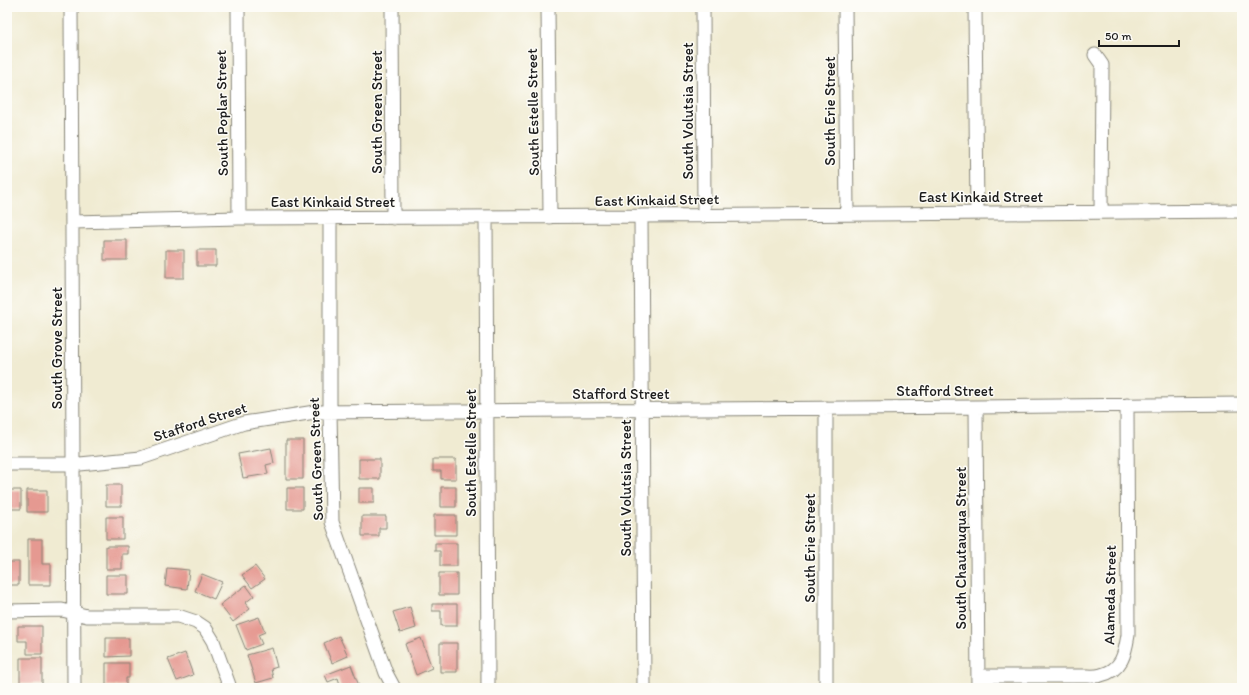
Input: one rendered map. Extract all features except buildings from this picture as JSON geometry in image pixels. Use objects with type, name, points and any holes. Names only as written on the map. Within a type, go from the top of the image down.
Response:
[{"type":"street","name":"South Grove Street","points":[[71,7],[74,688]]},
{"type":"street","name":"South Poplar Street","points":[[238,7],[239,218]]},
{"type":"street","name":"South Green Street","points":[[392,7],[393,218]]},
{"type":"street","name":"South Estelle Street","points":[[548,7],[550,217]]},
{"type":"street","name":"South Volutsia Street","points":[[703,7],[704,216]]},
{"type":"street","name":"South Erie Street","points":[[845,7],[847,214]]},
{"type":"street","points":[[975,7],[977,213]]},
{"type":"street","points":[[1095,55],[1102,65],[1101,212]]},
{"type":"street","name":"East Kinkaid Street","points":[[73,222],[239,218],[704,216],[1242,211]]},
{"type":"street","name":"South Volutsia Street","points":[[641,216],[644,688]]},
{"type":"street","name":"South Estelle Street","points":[[486,217],[488,688]]},
{"type":"street","name":"South Green Street","points":[[330,218],[330,412],[332,522],[386,673],[394,688]]},
{"type":"street","name":"Stafford Street","points":[[7,464],[74,464],[141,458],[244,423],[315,412],[1242,404]]},
{"type":"street","name":"Alameda Street","points":[[978,682],[1101,675],[1115,669],[1122,660],[1126,649],[1128,635],[1127,405]]},
{"type":"street","name":"South Chautauqua Street","points":[[976,407],[978,682]]},
{"type":"street","name":"South Erie Street","points":[[826,408],[826,688]]},
{"type":"street","points":[[7,611],[62,610],[87,616],[178,616],[196,622],[206,628],[213,641],[229,685]]}]
